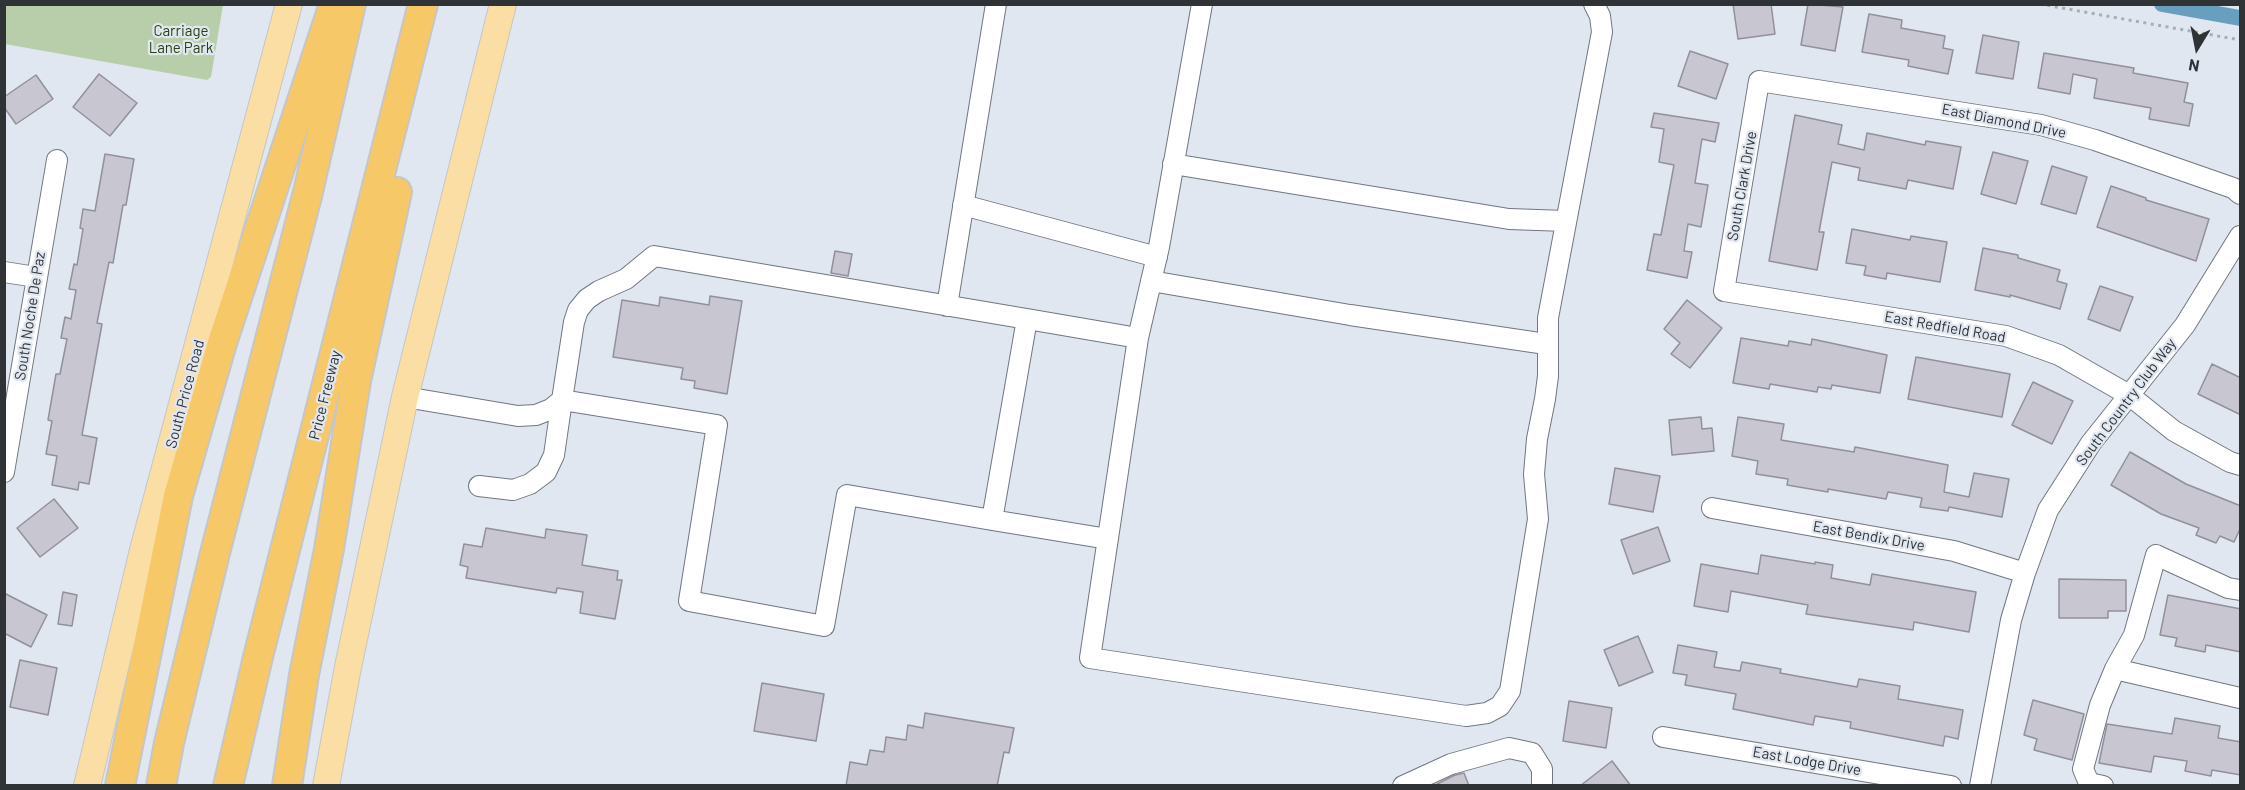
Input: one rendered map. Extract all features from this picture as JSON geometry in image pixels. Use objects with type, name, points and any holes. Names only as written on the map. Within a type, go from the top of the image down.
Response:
[{"type":"highway","points":[[120,786],[178,496],[222,344],[334,4]]},
{"type":"highway","points":[[161,786],[169,743],[215,554],[308,192],[351,4]]},
{"type":"highway","name":"Price Freeway","points":[[228,786],[423,4]]},
{"type":"highway","points":[[287,786],[304,675],[329,549],[356,381],[403,167],[429,4]]},
{"type":"main road","name":"South Price Road","points":[[87,786],[143,550],[289,4]]},
{"type":"main road","points":[[326,786],[348,667],[405,397],[503,4]]},
{"type":"street","points":[[947,306],[996,4]]},
{"type":"street","points":[[1202,4],[1157,257],[1138,338],[1090,658],[1466,716],[1487,713],[1500,706],[1510,691],[1538,519],[1534,474],[1537,439],[1548,376],[1546,344],[1548,318],[1602,32],[1600,16],[1594,4]]},
{"type":"street","name":"East Diamond Drive","points":[[1759,81],[2041,125],[2095,140],[2233,188],[2241,194]]},
{"type":"street","name":"South Clark Drive","points":[[1724,291],[1759,81]]},
{"type":"street","name":"South Noche De Paz","points":[[5,472],[57,160]]},
{"type":"street","points":[[1173,164],[1509,219],[1566,222]]},
{"type":"street","points":[[963,205],[1157,257]]},
{"type":"street","name":"South Country Club Way","points":[[1980,786],[2011,620],[2048,510],[2091,443],[2185,325],[2241,236]]},
{"type":"street","points":[[479,486],[513,490],[530,484],[546,472],[554,454],[574,322],[578,310],[587,299],[626,279],[654,256],[1138,338]]},
{"type":"street","points":[[4,272],[36,277]]},
{"type":"street","points":[[1151,281],[1350,315],[1546,344]]},
{"type":"street","name":"East Redfield Road","points":[[1724,291],[2006,336],[2060,356],[2129,395],[2174,431],[2230,462],[2241,465]]},
{"type":"street","points":[[992,520],[1027,319]]},
{"type":"street","points":[[405,397],[518,416],[536,415],[551,409],[562,400],[717,425],[689,601],[824,626],[847,495],[1108,539]]},
{"type":"street","name":"East Bendix Drive","points":[[1712,508],[1954,550],[2025,573]]},
{"type":"street","points":[[2103,786],[2089,783],[2083,769],[2100,705],[2115,669],[2134,635],[2156,555],[2228,588],[2241,590]]},
{"type":"street","points":[[2115,669],[2241,698]]},
{"type":"street","name":"East Lodge Drive","points":[[1663,737],[1951,786]]},
{"type":"street","points":[[1403,786],[1451,764],[1509,748],[1532,753],[1542,769],[1542,786]]},
{"type":"path","points":[[2040,4],[2241,40]]},
{"type":"green space","name":"Carriage Lane Park","points":[[4,5],[223,5],[211,77],[207,80],[5,44]]},
{"type":"building","points":[[1733,4],[1771,4],[1775,34],[1738,39]]},
{"type":"building","points":[[1808,4],[1843,7],[1835,51],[1801,45]]},
{"type":"building","points":[[1869,14],[1902,20],[1901,28],[1945,36],[1943,48],[1953,50],[1948,74],[1908,66],[1909,60],[1862,52]]},
{"type":"building","points":[[1983,35],[2019,42],[2013,79],[1976,73]]},
{"type":"building","points":[[1690,51],[1728,64],[1716,99],[1678,86]]},
{"type":"building","points":[[2044,53],[2134,68],[2133,73],[2188,83],[2184,102],[2193,104],[2189,126],[2149,119],[2151,108],[2094,98],[2097,79],[2073,74],[2070,94],[2038,88]]},
{"type":"building","points":[[99,74],[137,103],[110,136],[73,107]]},
{"type":"building","points":[[36,75],[53,99],[16,124],[4,107],[4,97]]},
{"type":"building","points":[[1654,113],[1719,123],[1715,142],[1702,139],[1695,183],[1708,185],[1701,227],[1688,224],[1684,251],[1692,252],[1687,278],[1647,270],[1654,234],[1661,235],[1674,165],[1659,162],[1664,129],[1651,127]]},
{"type":"building","points":[[1795,115],[1842,125],[1838,144],[1864,150],[1867,133],[1925,145],[1926,141],[1961,147],[1953,189],[1908,180],[1906,189],[1858,180],[1860,168],[1832,162],[1819,232],[1824,232],[1817,270],[1769,261]]},
{"type":"building","points":[[1993,152],[2028,161],[2016,204],[1981,194]]},
{"type":"building","points":[[105,154],[134,159],[113,263],[109,262],[97,323],[102,324],[82,435],[97,438],[89,484],[79,482],[78,490],[52,485],[57,456],[46,454],[52,421],[48,420],[56,374],[60,374],[67,339],[61,338],[65,317],[71,319],[76,290],[69,289],[74,264],[77,265],[83,229],[80,228],[83,209],[95,211]]},
{"type":"building","points":[[2052,166],[2087,177],[2076,214],[2041,204]]},
{"type":"building","points":[[2111,186],[2146,198],[2146,200],[2209,219],[2196,261],[2097,227]]},
{"type":"building","points":[[1852,229],[1910,240],[1911,236],[1947,242],[1940,282],[1887,273],[1886,279],[1864,275],[1866,266],[1846,263]]},
{"type":"building","points":[[1983,248],[2018,255],[2018,258],[2060,270],[2057,281],[2067,284],[2060,309],[2010,295],[2010,297],[1975,290]]},
{"type":"building","points":[[835,251],[852,254],[848,276],[831,273]]},
{"type":"building","points":[[2100,286],[2133,297],[2120,331],[2088,319]]},
{"type":"building","points":[[710,296],[742,301],[727,394],[694,388],[695,381],[681,379],[683,368],[613,357],[622,300],[659,306],[660,297],[709,305]]},
{"type":"building","points":[[1687,300],[1722,328],[1690,368],[1671,354],[1680,343],[1664,329]]},
{"type":"building","points":[[1741,338],[1788,346],[1789,341],[1811,345],[1812,339],[1887,355],[1880,393],[1832,385],[1831,389],[1818,387],[1817,392],[1770,384],[1769,389],[1733,383]]},
{"type":"building","points":[[1916,357],[2010,374],[2002,417],[1908,399]]},
{"type":"building","points":[[2212,364],[2241,378],[2241,415],[2198,394]]},
{"type":"building","points":[[2033,382],[2073,401],[2052,444],[2012,425]]},
{"type":"building","points":[[1701,417],[1702,429],[1712,428],[1714,451],[1672,455],[1669,420]]},
{"type":"building","points":[[1738,417],[1784,424],[1781,440],[1854,452],[1855,447],[1948,465],[1944,492],[1969,497],[1974,473],[2009,479],[2002,517],[1949,507],[1948,511],[1920,507],[1922,498],[1888,492],[1886,499],[1787,485],[1788,479],[1756,474],[1758,461],[1732,456]]},
{"type":"building","points":[[2130,452],[2186,484],[2241,506],[2241,527],[2234,542],[2220,536],[2216,543],[2196,535],[2199,528],[2161,514],[2111,485]]},
{"type":"building","points":[[1615,468],[1660,476],[1653,512],[1609,504]]},
{"type":"building","points":[[54,499],[78,528],[40,557],[17,528]]},
{"type":"building","points":[[1658,527],[1670,561],[1633,574],[1621,540]]},
{"type":"building","points":[[486,528],[545,538],[546,529],[587,535],[582,565],[618,571],[617,580],[622,580],[615,619],[580,613],[583,592],[557,588],[556,593],[466,578],[468,567],[460,565],[464,544],[482,547]]},
{"type":"building","points":[[1761,555],[1833,565],[1831,578],[1870,585],[1872,574],[1976,592],[1969,632],[1914,622],[1913,630],[1806,614],[1808,605],[1731,591],[1728,612],[1694,606],[1701,564],[1758,574]]},
{"type":"building","points":[[2059,579],[2126,580],[2126,611],[2108,611],[2108,618],[2059,618]]},
{"type":"building","points":[[63,592],[77,595],[72,626],[58,624]]},
{"type":"building","points":[[4,593],[47,615],[31,647],[4,633]]},
{"type":"building","points":[[2168,595],[2241,609],[2241,652],[2206,645],[2205,652],[2175,646],[2177,638],[2160,635]]},
{"type":"building","points":[[1638,636],[1653,672],[1619,686],[1604,650]]},
{"type":"building","points":[[1678,645],[1717,652],[1714,667],[1740,671],[1742,662],[1781,669],[1780,673],[1857,687],[1859,679],[1900,686],[1898,699],[1963,710],[1958,739],[1945,736],[1943,746],[1850,728],[1851,722],[1815,716],[1813,725],[1733,709],[1736,694],[1685,685],[1687,675],[1673,673]]},
{"type":"building","points":[[20,660],[57,668],[48,715],[10,707]]},
{"type":"building","points":[[762,683],[824,694],[816,741],[754,731]]},
{"type":"building","points":[[2033,700],[2084,714],[2072,760],[2034,750],[2037,739],[2024,735]]},
{"type":"building","points":[[1569,701],[1612,708],[1606,748],[1563,741]]},
{"type":"building","points":[[925,713],[1014,728],[1009,753],[1004,752],[997,786],[846,786],[850,762],[867,765],[870,750],[884,752],[886,737],[906,740],[908,725],[923,728]]},
{"type":"building","points":[[2175,718],[2220,726],[2218,738],[2241,742],[2241,775],[2212,770],[2211,776],[2185,771],[2187,761],[2154,756],[2151,772],[2099,763],[2107,724],[2172,734]]},
{"type":"building","points":[[1612,761],[1631,786],[1580,786]]},
{"type":"building","points":[[1464,773],[1469,786],[1433,786],[1455,775]]},
{"type":"waterway","points":[[2162,4],[2240,18]]}]
